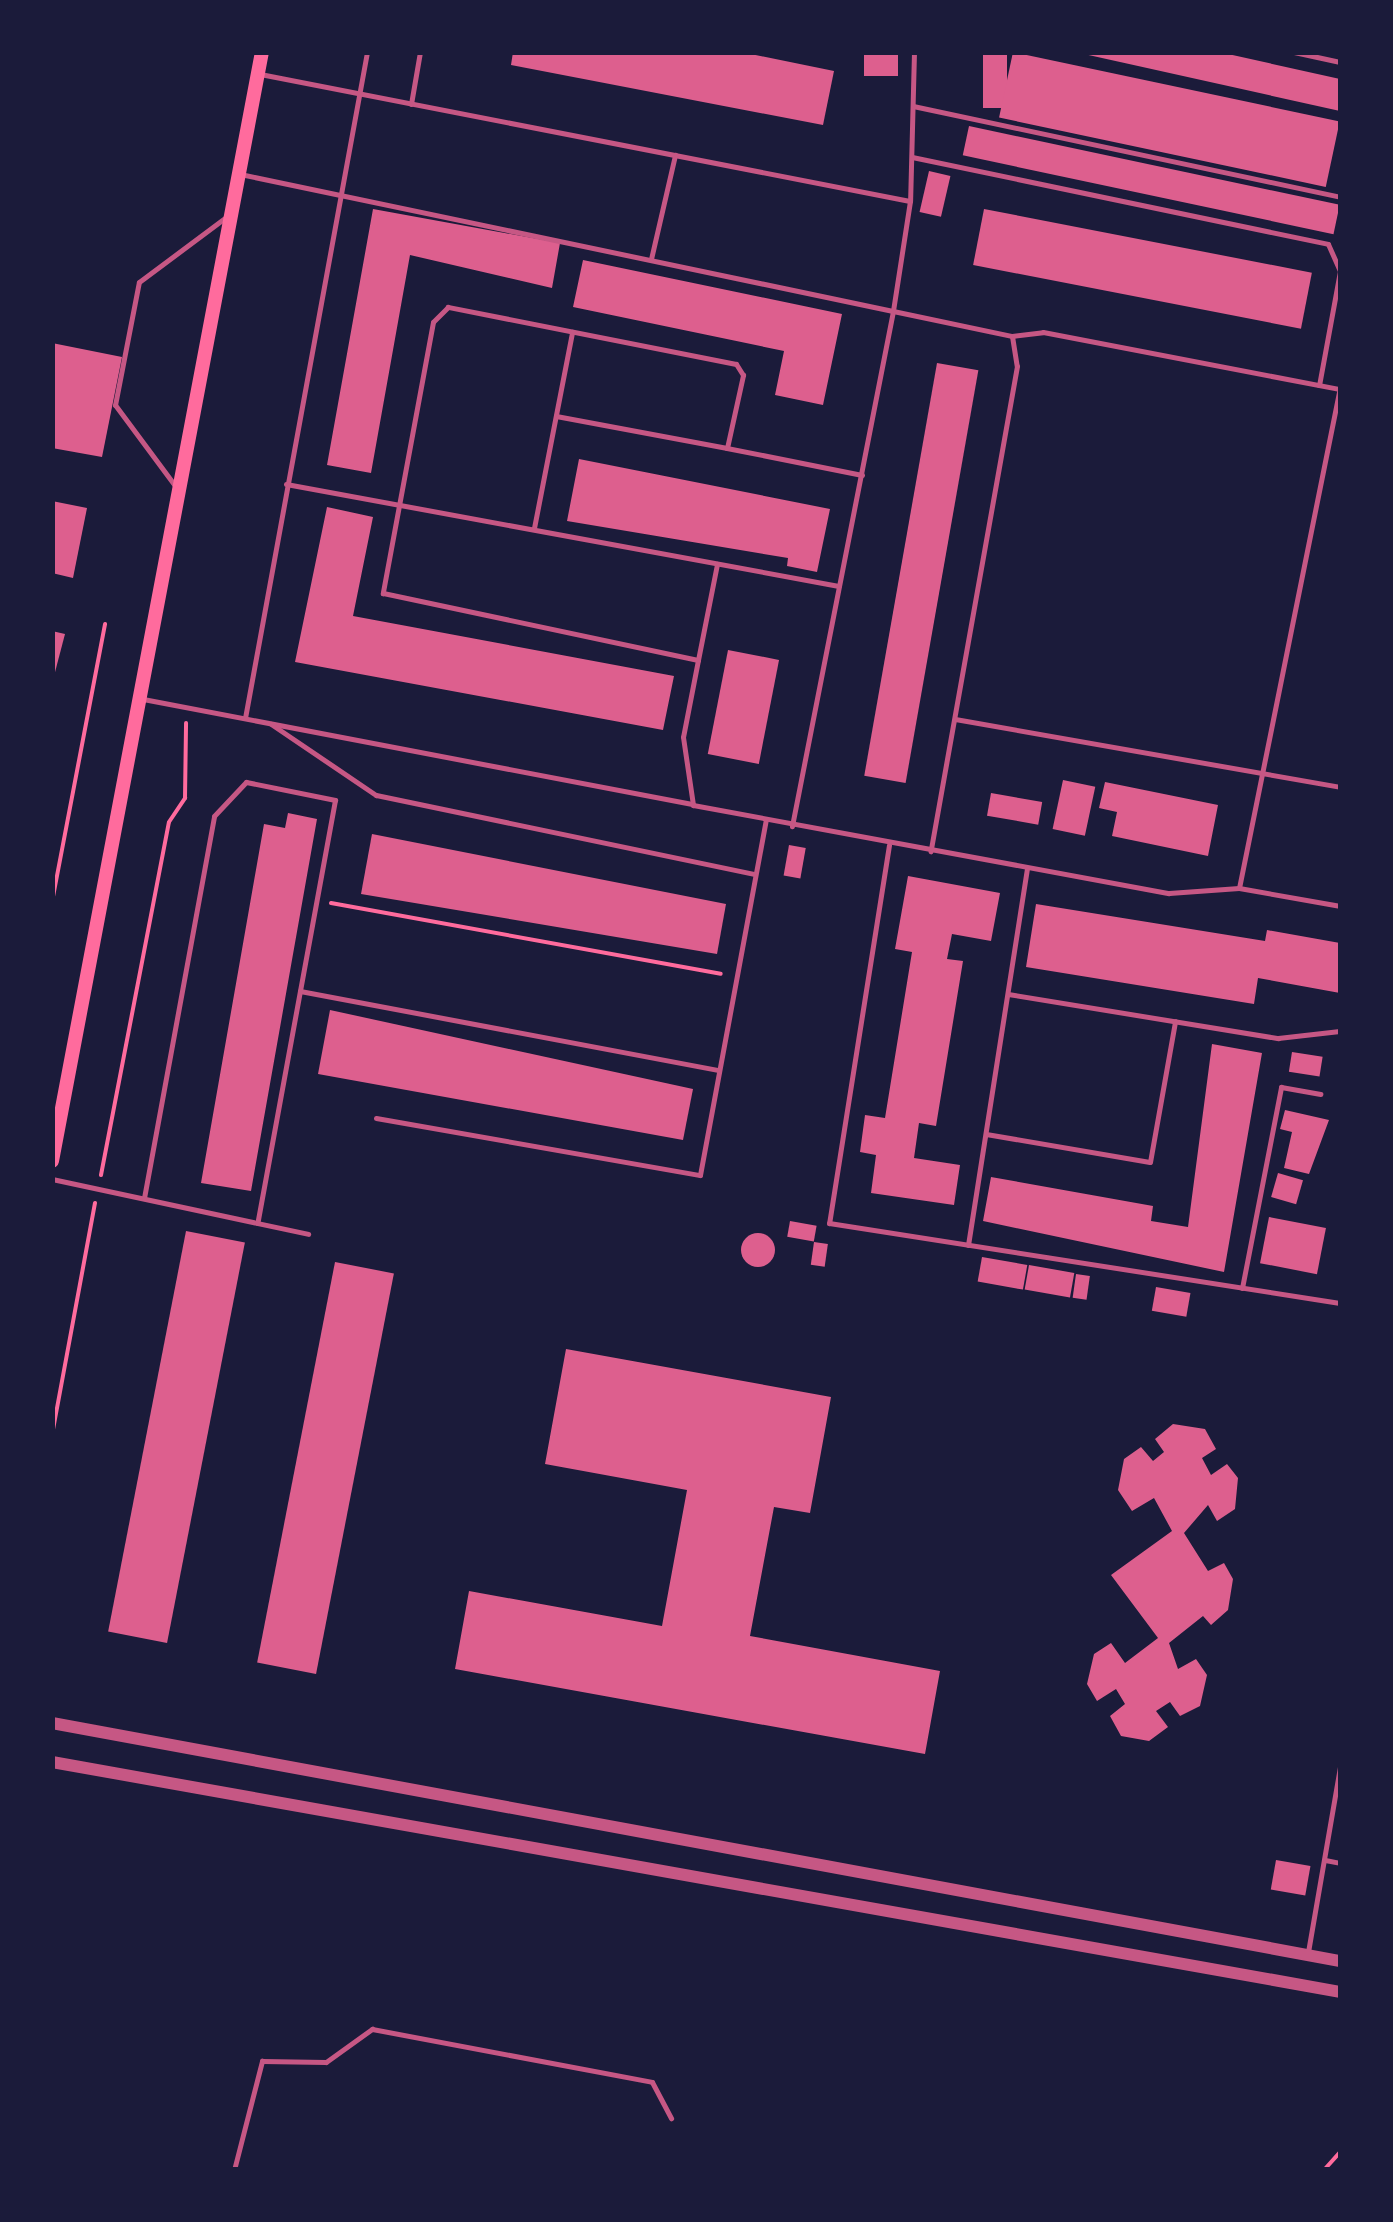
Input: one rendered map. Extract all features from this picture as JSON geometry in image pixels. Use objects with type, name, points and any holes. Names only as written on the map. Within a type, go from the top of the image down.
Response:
[{"type":"main road","points":[[52,1162],[262,52]]},
{"type":"street","points":[[52,1723],[1340,1961]]},
{"type":"street","points":[[52,1762],[1340,1992]]},
{"type":"lane","points":[[245,718],[367,52]]},
{"type":"lane","points":[[411,104],[420,52]]},
{"type":"lane","points":[[792,826],[893,310],[910,200],[914,52]]},
{"type":"lane","points":[[1294,52],[1340,62]]},
{"type":"lane","points":[[258,74],[910,200]]},
{"type":"lane","points":[[913,106],[1340,197]]},
{"type":"lane","points":[[651,259],[675,155]]},
{"type":"lane","points":[[912,156],[1328,244],[1340,271],[1319,385]]},
{"type":"lane","points":[[239,173],[1012,336],[1043,332],[1340,388],[1239,888]]},
{"type":"lane","points":[[179,492],[115,404],[139,282],[232,213]]},
{"type":"lane","points":[[698,660],[391,598],[382,584],[394,500],[438,312],[572,332],[742,368],[727,448]]},
{"type":"lane","points":[[534,528],[572,332]]},
{"type":"lane","points":[[931,851],[1017,366],[1012,336]]},
{"type":"lane","points":[[556,416],[862,475]]},
{"type":"lane","points":[[286,484],[394,500],[839,586]]},
{"type":"lane","points":[[693,805],[683,737],[717,563]]},
{"type":"lane","points":[[140,698],[889,845],[1169,893],[1239,888],[1340,906]]},
{"type":"lane","points":[[954,719],[1340,787]]},
{"type":"lane","points":[[269,722],[376,795],[756,874]]},
{"type":"lane","points":[[144,1198],[214,816],[246,782],[335,800],[257,1223]]},
{"type":"lane","points":[[376,1118],[700,1176],[766,820]]},
{"type":"lane","points":[[889,845],[829,1223],[1340,1303]]},
{"type":"lane","points":[[968,1245],[1027,868]]},
{"type":"lane","points":[[300,991],[719,1070]]},
{"type":"lane","points":[[1008,994],[1278,1038],[1340,1030]]},
{"type":"lane","points":[[986,1134],[1150,1162],[1175,1021]]},
{"type":"lane","points":[[1242,1288],[1281,1087],[1320,1094]]},
{"type":"lane","points":[[52,1178],[308,1234]]},
{"type":"lane","points":[[1308,1956],[1340,1768]]},
{"type":"lane","points":[[1325,1860],[1340,1862]]},
{"type":"lane","points":[[234,2170],[262,2061],[326,2062],[372,2029],[652,2082],[670,2118]]},
{"type":"path","points":[[52,902],[104,624]]},
{"type":"path","points":[[52,1435],[169,822],[185,798],[179,759],[189,708]]},
{"type":"path","points":[[317,900],[736,977]]},
{"type":"path","points":[[1324,2170],[1340,2152]]},
{"type":"building","points":[[513,52],[741,52],[834,71],[823,125],[511,65]]},
{"type":"building","points":[[864,52],[898,52],[898,76],[864,76]]},
{"type":"building","points":[[983,52],[1007,52],[1007,108],[983,108]]},
{"type":"building","points":[[1013,52],[1340,121],[1326,187],[999,118]]},
{"type":"building","points":[[1075,52],[1219,52],[1340,79],[1340,111]]},
{"type":"building","points":[[969,126],[1340,205],[1333,234],[963,155]]},
{"type":"building","points":[[929,171],[950,176],[941,217],[920,212]]},
{"type":"building","points":[[373,209],[560,243],[552,288],[410,255],[371,473],[327,465]]},
{"type":"building","points":[[984,209],[1312,273],[1301,329],[973,265]]},
{"type":"building","points":[[583,260],[842,314],[823,405],[775,395],[784,351],[573,307]]},
{"type":"building","points":[[52,343],[122,357],[102,457],[52,448]]},
{"type":"building","points":[[937,363],[978,370],[906,783],[864,776]]},
{"type":"building","points":[[579,459],[830,509],[817,572],[787,566],[788,558],[567,521]]},
{"type":"building","points":[[52,501],[87,508],[73,578],[52,573]]},
{"type":"building","points":[[327,507],[373,517],[353,616],[674,676],[663,730],[295,662]]},
{"type":"building","points":[[52,631],[65,634],[54,676],[52,676]]},
{"type":"building","points":[[728,650],[779,660],[759,764],[708,754]]},
{"type":"building","points":[[1063,780],[1095,787],[1085,836],[1053,829]]},
{"type":"building","points":[[1105,782],[1218,805],[1208,856],[1112,836],[1117,812],[1099,808]]},
{"type":"building","points":[[991,793],[1042,802],[1038,825],[987,816]]},
{"type":"building","points":[[288,813],[317,819],[251,1191],[201,1183],[264,824],[285,828]]},
{"type":"building","points":[[372,834],[726,904],[717,954],[361,894]]},
{"type":"building","points":[[789,845],[806,848],[800,878],[784,876]]},
{"type":"building","points":[[908,876],[1000,893],[991,941],[952,934],[947,959],[963,961],[936,1126],[919,1123],[914,1158],[960,1165],[954,1205],[871,1193],[876,1155],[860,1152],[865,1115],[885,1118],[912,952],[895,949]]},
{"type":"building","points":[[1036,904],[1265,941],[1267,930],[1340,943],[1340,993],[1258,978],[1254,1004],[1026,967]]},
{"type":"building","points":[[330,1010],[693,1089],[683,1140],[318,1074]]},
{"type":"building","points":[[1212,1044],[1262,1053],[1224,1272],[983,1221],[991,1177],[1153,1206],[1151,1221],[1188,1227]]},
{"type":"building","points":[[1292,1052],[1323,1057],[1319,1077],[1289,1072]]},
{"type":"building","points":[[1285,1110],[1329,1120],[1309,1174],[1284,1168],[1292,1132],[1280,1129]]},
{"type":"building","points":[[1278,1173],[1303,1180],[1296,1204],[1271,1197]]},
{"type":"building","points":[[1269,1217],[1326,1228],[1317,1274],[1260,1263]]},
{"type":"building","points":[[790,1221],[817,1226],[814,1241],[787,1237]]},
{"type":"building","points":[[186,1231],[245,1242],[167,1643],[108,1632]]},
{"type":"building","points":[[758,1233],[770,1238],[775,1250],[770,1262],[758,1267],[746,1262],[741,1250],[746,1238]]},
{"type":"building","points":[[814,1242],[828,1244],[825,1267],[811,1265]]},
{"type":"building","points":[[982,1257],[1027,1265],[1023,1290],[978,1282]]},
{"type":"building","points":[[335,1262],[394,1273],[316,1674],[257,1663]]},
{"type":"building","points":[[1029,1265],[1074,1273],[1070,1298],[1025,1290]]},
{"type":"building","points":[[1076,1274],[1090,1276],[1087,1300],[1073,1298]]},
{"type":"building","points":[[1156,1287],[1190,1293],[1186,1317],[1152,1311]]},
{"type":"building","points":[[566,1349],[831,1397],[810,1513],[774,1507],[750,1636],[940,1671],[925,1754],[455,1669],[469,1591],[662,1626],[687,1490],[545,1464]]},
{"type":"building","points":[[1173,1424],[1205,1429],[1216,1449],[1202,1458],[1211,1475],[1227,1464],[1238,1478],[1235,1509],[1217,1521],[1208,1505],[1184,1533],[1208,1571],[1224,1563],[1233,1579],[1228,1610],[1211,1625],[1203,1616],[1169,1643],[1178,1669],[1196,1659],[1207,1675],[1200,1706],[1180,1716],[1170,1702],[1156,1711],[1168,1727],[1149,1741],[1121,1736],[1110,1716],[1125,1704],[1116,1689],[1097,1701],[1087,1684],[1094,1654],[1111,1643],[1125,1663],[1158,1638],[1111,1575],[1172,1531],[1154,1498],[1132,1511],[1118,1490],[1124,1459],[1141,1447],[1153,1461],[1164,1452],[1155,1439]]},
{"type":"building","points":[[1276,1860],[1310,1866],[1305,1896],[1271,1890]]}]
